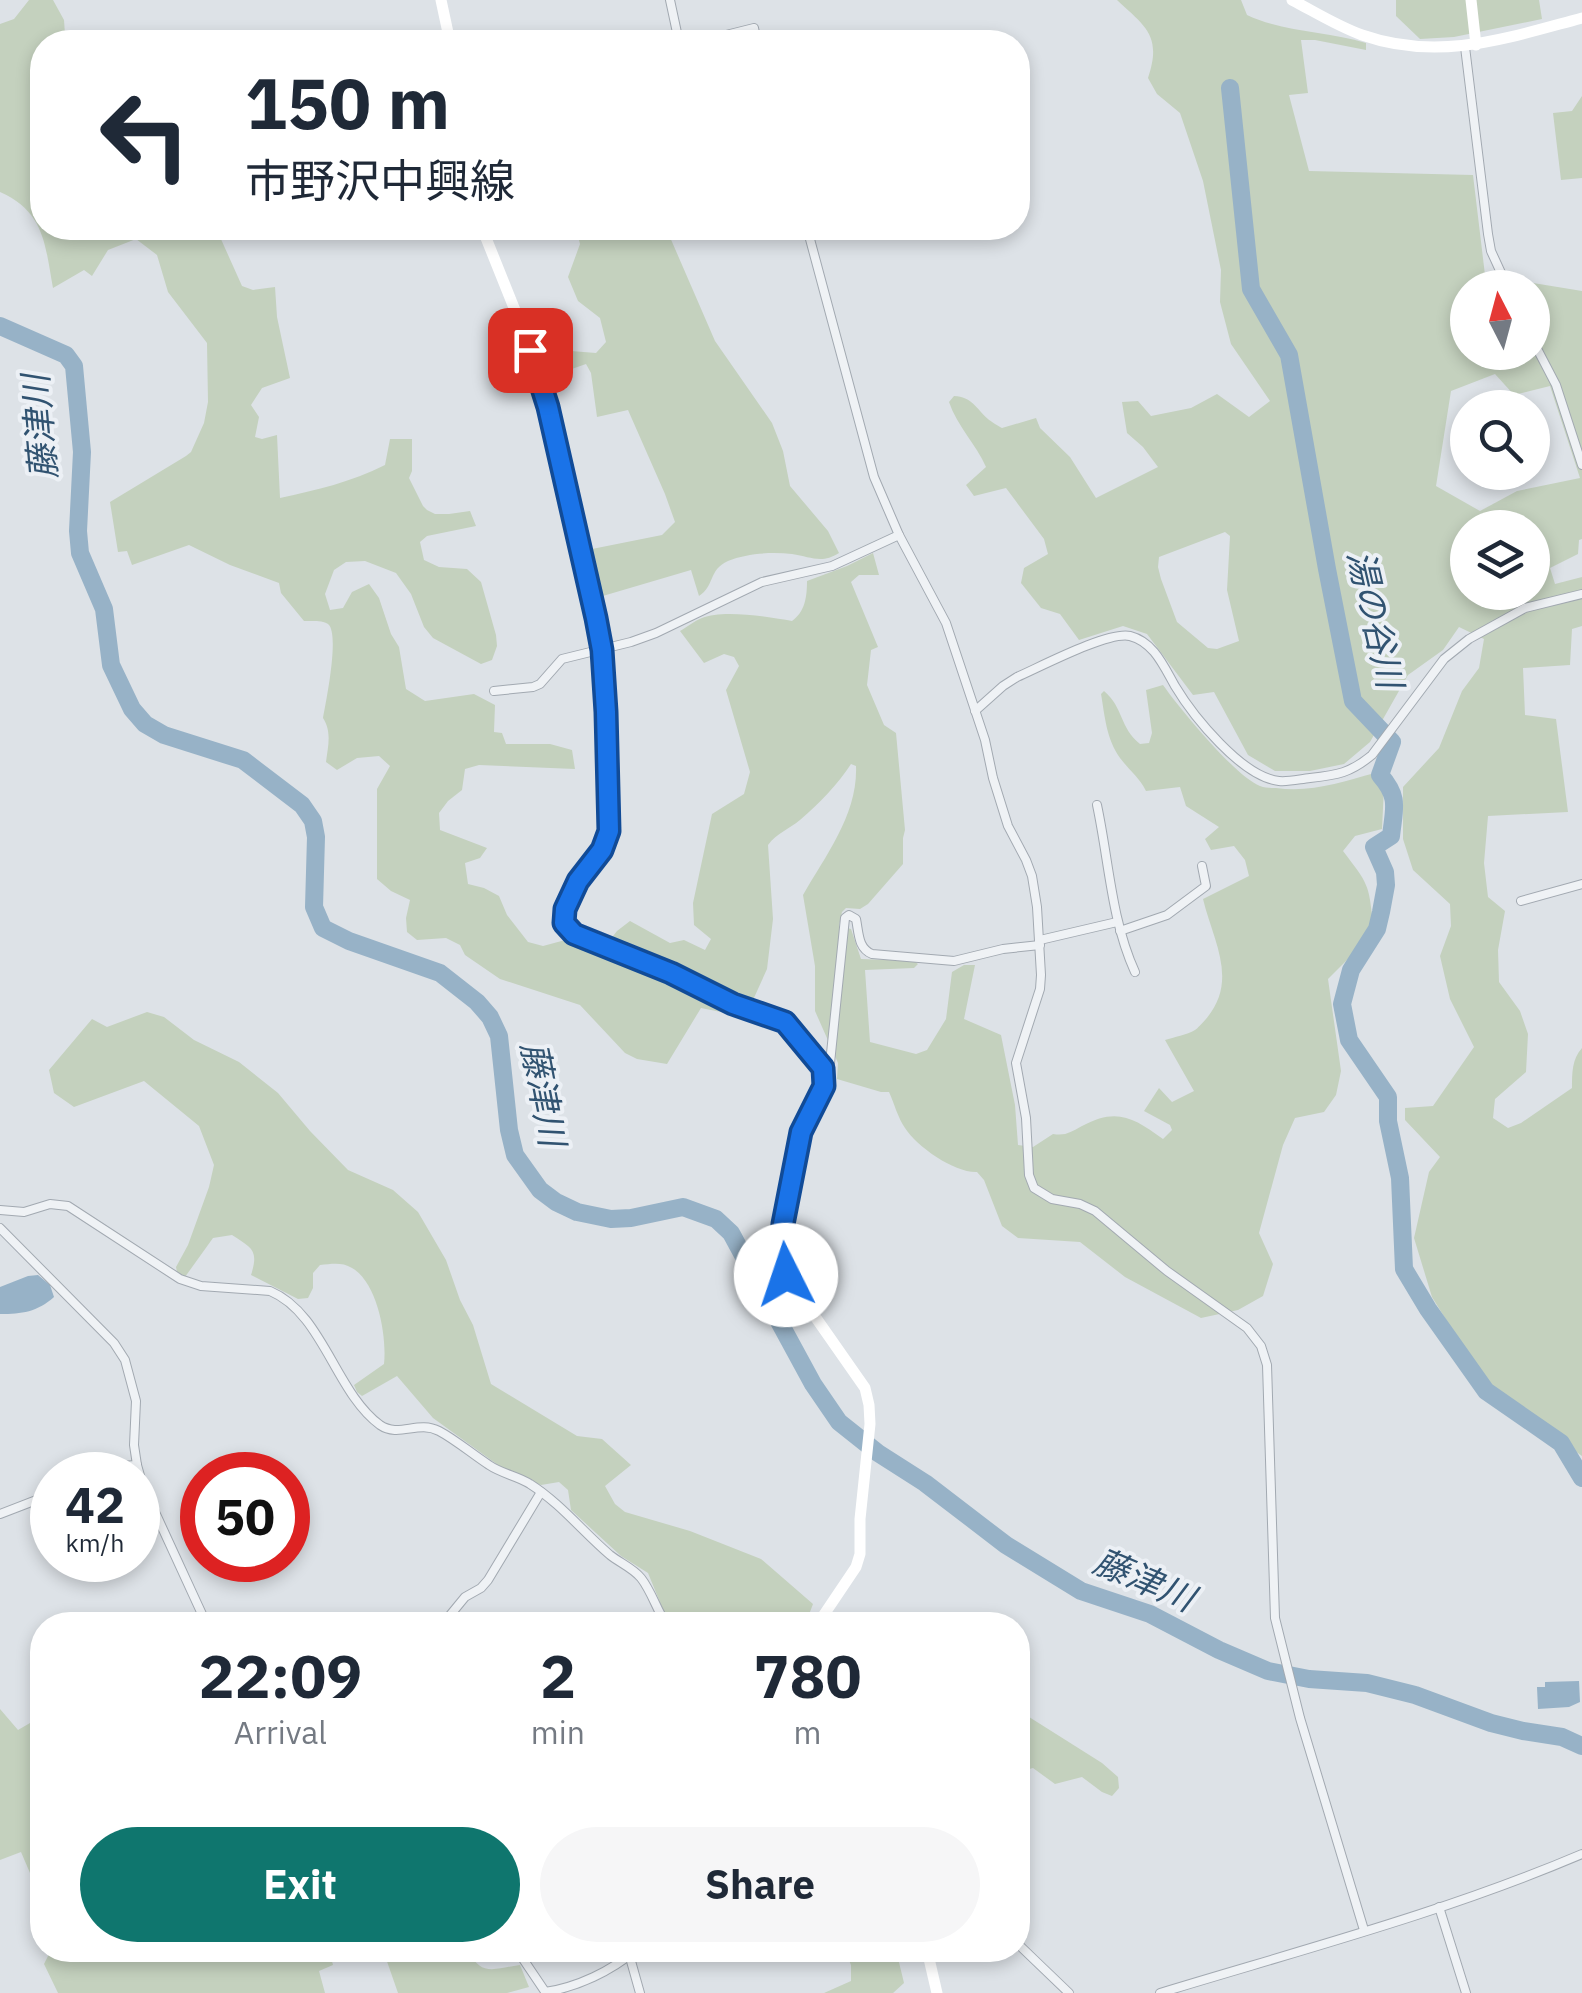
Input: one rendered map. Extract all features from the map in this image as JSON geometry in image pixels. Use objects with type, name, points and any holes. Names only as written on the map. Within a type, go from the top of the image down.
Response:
[{"type":"main road","points":[[441,0],[447,30]]},
{"type":"main road","points":[[1292,0],[1359,34],[1391,44],[1429,48],[1470,46],[1582,18]]},
{"type":"main road","points":[[1470,46],[1471,0]]},
{"type":"main road","points":[[487,240],[548,407],[602,650],[609,831],[602,850],[578,881],[565,909],[564,923],[574,934],[671,973],[733,1004],[785,1022],[823,1068],[825,1076],[824,1086],[801,1132],[783,1224],[781,1255],[786,1275],[866,1388],[870,1424],[860,1554],[856,1567],[826,1612]]},
{"type":"main road","points":[[930,1962],[937,1993]]},
{"type":"street","points":[[670,0],[676,30]]},
{"type":"street","points":[[1470,46],[1488,234],[1500,270]]},
{"type":"street","points":[[810,240],[874,478],[946,624],[976,711],[1008,826],[1032,876],[1040,943],[1040,989],[1016,1063],[1026,1118],[1029,1175],[1034,1188],[1052,1199],[1095,1211],[1167,1271],[1248,1328],[1261,1346],[1267,1365],[1275,1618],[1364,1930]]},
{"type":"street","points":[[1548,370],[1582,464]]},
{"type":"street","points":[[494,691],[533,688],[562,659],[656,634],[762,582],[832,566],[899,535]]},
{"type":"street","points":[[976,711],[1016,678],[1109,637],[1130,636],[1154,651],[1190,711],[1208,731],[1262,776],[1280,782],[1340,775],[1356,768],[1380,745],[1444,659],[1469,639],[1526,608],[1582,594]]},
{"type":"street","points":[[1097,805],[1119,926],[1135,972]]},
{"type":"street","points":[[825,1076],[830,1063],[843,927],[849,915],[856,920],[865,952],[954,961],[1167,915],[1206,886],[1202,866]]},
{"type":"street","points":[[1521,902],[1582,884]]},
{"type":"street","points":[[0,1210],[24,1212],[50,1204],[68,1206],[180,1279],[200,1286],[270,1290],[278,1294],[298,1312],[368,1414],[382,1426],[398,1432],[430,1427],[502,1473],[528,1482],[642,1579],[660,1612]]},
{"type":"street","points":[[0,1228],[114,1343],[125,1360],[136,1401],[135,1452]]},
{"type":"street","points":[[453,1612],[488,1580],[541,1492]]},
{"type":"street","points":[[0,1514],[30,1502]]},
{"type":"street","points":[[160,1523],[202,1612]]},
{"type":"street","points":[[1160,1993],[1439,1907],[1582,1854]]},
{"type":"street","points":[[1439,1907],[1466,1993]]},
{"type":"street","points":[[1030,1956],[1069,1993]]},
{"type":"street","points":[[525,1962],[545,1992],[566,1989],[616,1962]]},
{"type":"street","points":[[633,1962],[640,1993]]},
{"type":"green space","points":[[29,0],[53,0],[64,20],[65,30],[30,30],[30,214],[0,192],[0,24],[14,19]]},
{"type":"green space","points":[[1117,0],[1241,0],[1247,15],[1261,21],[1366,43],[1366,50],[1301,40],[1308,93],[1289,95],[1309,171],[1473,175],[1484,270],[1450,270],[1450,370],[1550,370],[1550,286],[1582,291],[1582,539],[1578,554],[1550,568],[1555,584],[1582,577],[1582,626],[1572,629],[1570,665],[1523,668],[1525,715],[1556,719],[1568,812],[1488,816],[1484,863],[1488,897],[1505,911],[1498,950],[1499,982],[1520,1011],[1528,1034],[1526,1072],[1495,1099],[1493,1118],[1508,1128],[1572,1088],[1574,1062],[1582,1048],[1582,1456],[1489,1389],[1432,1297],[1414,1238],[1429,1172],[1440,1157],[1405,1120],[1405,1108],[1433,1106],[1474,1047],[1450,999],[1440,956],[1451,926],[1450,904],[1413,870],[1403,839],[1403,787],[1439,748],[1462,691],[1479,668],[1484,639],[1459,627],[1443,650],[1408,675],[1370,742],[1344,764],[1310,771],[1275,771],[1248,755],[1214,692],[1193,695],[1147,634],[1123,626],[1079,640],[1060,614],[1041,608],[1021,583],[1024,568],[1048,554],[1044,539],[1006,488],[974,496],[966,485],[986,467],[952,411],[949,402],[954,396],[970,401],[1002,428],[1036,418],[1040,428],[1070,457],[1096,498],[1158,467],[1127,433],[1122,402],[1138,401],[1151,416],[1191,408],[1217,394],[1249,417],[1270,401],[1231,344],[1220,302],[1221,270],[1203,181],[1180,113],[1157,94],[1148,78],[1153,52],[1143,25]],"holes":[[[1495,374],[1509,390],[1550,386],[1580,478],[1550,484],[1550,490],[1517,491],[1482,510],[1550,510],[1550,610],[1450,610],[1450,510],[1478,510],[1436,486],[1450,390]],[[1225,532],[1230,536],[1227,590],[1239,641],[1217,649],[1208,648],[1177,622],[1158,567],[1159,557]]]},
{"type":"green space","points":[[1396,0],[1539,0],[1542,19],[1454,37],[1420,39],[1396,16]]},
{"type":"green space","points":[[1582,96],[1582,178],[1561,180],[1553,113],[1572,111]]},
{"type":"green space","points":[[43,240],[133,240],[108,250],[92,276],[84,270],[53,288]]},
{"type":"green space","points":[[137,240],[221,240],[242,286],[253,290],[275,287],[290,378],[262,388],[251,405],[259,417],[255,437],[277,435],[280,498],[372,471],[385,465],[390,439],[412,439],[409,478],[423,506],[435,514],[470,511],[476,526],[427,536],[420,542],[424,560],[439,567],[467,569],[481,582],[496,635],[492,660],[481,664],[433,638],[396,573],[365,561],[346,562],[334,570],[325,594],[330,610],[343,608],[352,592],[369,584],[379,598],[399,647],[406,689],[425,701],[474,694],[495,705],[494,732],[502,733],[506,744],[550,744],[572,750],[575,769],[479,765],[465,769],[462,790],[439,813],[440,830],[487,848],[480,858],[465,863],[468,884],[499,896],[507,915],[528,942],[543,946],[569,939],[600,953],[630,921],[670,943],[684,940],[705,950],[711,939],[694,925],[693,903],[712,814],[744,794],[750,772],[726,690],[739,666],[734,657],[724,654],[704,663],[680,631],[702,618],[722,614],[792,621],[804,604],[807,581],[873,553],[879,575],[859,575],[851,582],[878,647],[871,650],[867,685],[884,725],[896,733],[905,830],[903,864],[868,904],[860,909],[846,908],[839,926],[851,929],[861,959],[918,964],[914,968],[865,970],[870,1042],[916,1054],[927,1050],[946,1019],[952,972],[964,965],[975,965],[964,1019],[1001,1035],[1015,1105],[1018,1145],[1033,1147],[1053,1134],[1065,1134],[1094,1120],[1115,1116],[1143,1125],[1163,1139],[1172,1130],[1170,1125],[1144,1111],[1159,1088],[1172,1102],[1194,1091],[1165,1040],[1197,1028],[1216,1004],[1221,990],[1221,960],[1203,899],[1249,876],[1245,860],[1234,846],[1211,850],[1205,839],[1219,827],[1186,806],[1180,787],[1146,791],[1112,743],[1101,694],[1104,691],[1110,697],[1133,738],[1140,744],[1149,743],[1152,733],[1146,690],[1163,685],[1223,756],[1262,787],[1314,788],[1375,773],[1384,787],[1382,829],[1355,836],[1343,851],[1366,885],[1373,925],[1353,954],[1328,979],[1341,1071],[1336,1095],[1324,1112],[1295,1118],[1283,1145],[1259,1233],[1273,1264],[1263,1296],[1238,1310],[1201,1318],[1125,1277],[1080,1242],[1018,1238],[1002,1226],[977,1172],[948,1164],[918,1143],[903,1124],[889,1092],[837,1079],[838,1063],[815,1011],[815,966],[803,895],[846,817],[856,766],[851,764],[814,807],[768,845],[773,919],[767,969],[753,1000],[739,999],[731,1014],[701,1008],[667,1064],[625,1053],[580,1005],[500,979],[446,938],[417,940],[407,932],[410,900],[377,879],[377,789],[390,766],[379,756],[357,758],[337,770],[326,762],[328,734],[323,718],[333,640],[328,624],[304,621],[281,593],[279,583],[189,545],[132,565],[127,551],[118,552],[110,502],[191,452],[208,402],[207,343],[168,292],[157,255]]},
{"type":"green space","points":[[579,240],[671,240],[715,341],[772,423],[790,486],[828,531],[839,553],[822,559],[776,553],[735,558],[717,569],[699,596],[691,570],[596,598],[587,550],[662,535],[675,522],[628,410],[597,417],[591,373],[586,364],[549,377],[546,365],[571,351],[596,353],[606,342],[600,318],[578,301],[568,277]]},
{"type":"green space","points":[[147,1012],[164,1017],[194,1040],[239,1062],[278,1093],[348,1170],[393,1190],[418,1212],[446,1260],[473,1325],[491,1384],[577,1436],[602,1439],[631,1465],[605,1486],[615,1504],[625,1512],[690,1531],[761,1559],[813,1604],[810,1612],[664,1612],[648,1573],[621,1556],[571,1510],[568,1490],[559,1482],[541,1485],[502,1468],[433,1418],[397,1376],[362,1396],[354,1385],[384,1364],[384,1340],[374,1298],[361,1275],[352,1268],[320,1265],[313,1273],[308,1298],[298,1299],[251,1275],[252,1250],[232,1235],[213,1238],[185,1277],[177,1272],[214,1165],[199,1126],[144,1081],[74,1107],[54,1093],[49,1070],[92,1019],[107,1027]]},
{"type":"green space","points":[[0,1709],[18,1730],[30,1723],[30,1873],[21,1852],[0,1860]]},
{"type":"green space","points":[[1030,1718],[1102,1763],[1118,1777],[1119,1788],[1112,1796],[1082,1777],[1055,1784],[1030,1769]]},
{"type":"green space","points":[[387,1962],[476,1962],[490,1969],[520,1965],[529,1987],[507,1993],[398,1993]]},
{"type":"green space","points":[[850,1962],[899,1962],[904,1983],[893,1993],[824,1993],[851,1981]]},
{"type":"green space","points":[[44,1964],[333,1965],[319,1971],[325,1993],[58,1993]]},
{"type":"water","points":[[38,1275],[50,1285],[54,1297],[29,1311],[0,1314],[0,1287]]},
{"type":"water","points":[[1579,1681],[1580,1702],[1569,1707],[1538,1709],[1537,1687],[1545,1687],[1545,1682]]},
{"type":"waterway","name":"湯の谷川","points":[[1230,88],[1251,289],[1289,355],[1353,701],[1392,742],[1380,775],[1393,797],[1391,836],[1374,847],[1385,872],[1381,912],[1377,929],[1351,970],[1342,1004],[1349,1040],[1388,1097],[1388,1121],[1400,1178],[1404,1269],[1486,1391],[1561,1443],[1582,1478]]},
{"type":"waterway","name":"藤津川","points":[[0,326],[66,355],[74,366],[82,452],[80,553],[104,609],[111,665],[132,709],[145,724],[164,735],[243,760],[302,805],[313,821],[316,837],[314,907],[323,928],[440,973],[490,1017],[499,1036],[515,1155],[540,1190],[577,1212],[611,1219],[683,1207],[716,1219],[731,1233],[813,1384],[839,1422],[1006,1545],[1081,1591],[1150,1614],[1268,1671],[1309,1679],[1367,1683],[1415,1695],[1491,1723],[1562,1737],[1582,1746]]},
{"type":"route","points":[[530,350],[548,407],[596,618],[606,712],[609,831],[602,850],[578,881],[565,909],[564,923],[574,934],[671,973],[733,1004],[785,1022],[823,1068],[824,1086],[801,1132],[783,1224],[781,1255],[786,1275]]}]
